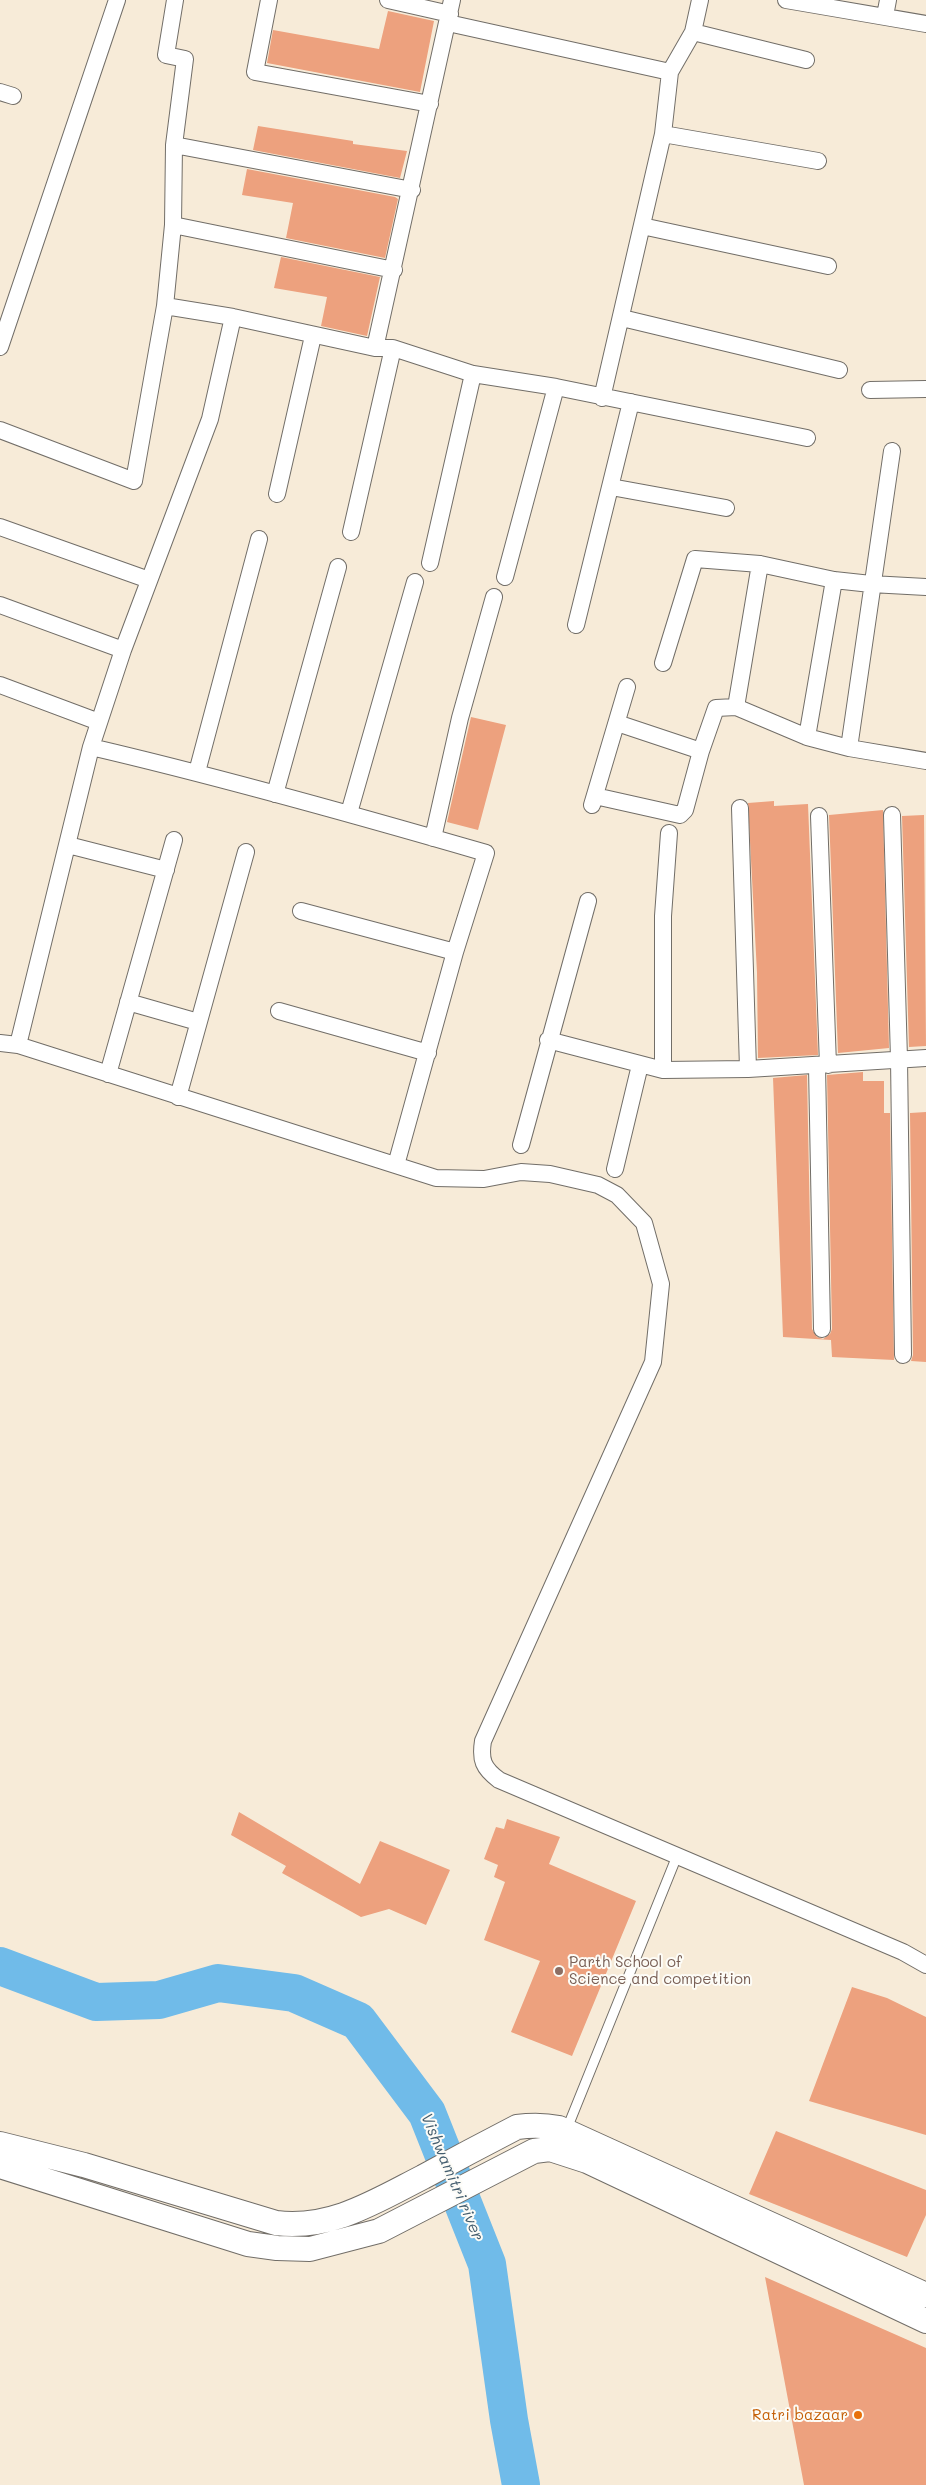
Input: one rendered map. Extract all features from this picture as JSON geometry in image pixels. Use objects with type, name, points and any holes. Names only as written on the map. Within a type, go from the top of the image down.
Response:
[{"type":"main road","points":[[0,2144],[84,2165],[276,2223],[298,2226],[341,2217],[366,2206],[517,2127],[535,2124],[566,2131],[926,2295]]},
{"type":"main road","points":[[0,2166],[248,2244],[277,2248],[310,2249],[379,2231],[534,2151],[550,2149],[587,2161],[926,2320]]},
{"type":"main road","points":[[341,2217],[350,2240]]},
{"type":"street","points":[[0,347],[117,0]]},
{"type":"street","points":[[0,430],[134,481],[165,306],[173,225],[174,145],[185,59],[166,56],[175,0]]},
{"type":"street","points":[[269,0],[255,72],[430,104]]},
{"type":"street","points":[[388,0],[450,12],[670,72]]},
{"type":"street","points":[[602,398],[663,134],[670,72],[693,32],[700,0]]},
{"type":"street","points":[[885,16],[888,0]]},
{"type":"street","points":[[793,1],[926,24]]},
{"type":"street","points":[[375,348],[412,190],[450,12]]},
{"type":"street","points":[[693,32],[806,60]]},
{"type":"street","points":[[663,134],[818,161]]},
{"type":"street","points":[[174,145],[412,190]]},
{"type":"street","points":[[173,225],[394,270]]},
{"type":"street","points":[[642,226],[828,266]]},
{"type":"street","points":[[165,306],[233,317],[375,348],[393,348],[473,374],[556,386],[602,398],[631,402],[806,438]]},
{"type":"street","points":[[18,1045],[91,747],[123,650],[210,419],[233,317]]},
{"type":"street","points":[[622,318],[839,370]]},
{"type":"street","points":[[277,494],[313,336]]},
{"type":"street","points":[[351,532],[393,348]]},
{"type":"street","points":[[430,563],[473,374]]},
{"type":"street","points":[[505,577],[556,386]]},
{"type":"street","points":[[870,390],[926,389]]},
{"type":"street","points":[[576,625],[631,402]]},
{"type":"street","points":[[849,748],[871,584],[892,451]]},
{"type":"street","points":[[611,487],[726,508]]},
{"type":"street","points":[[0,527],[149,580]]},
{"type":"street","points":[[197,772],[259,539]]},
{"type":"street","points":[[662,663],[695,559],[760,564],[834,580],[926,587]]},
{"type":"street","points":[[736,707],[760,564]]},
{"type":"street","points":[[275,794],[338,567]]},
{"type":"street","points":[[807,737],[834,580]]},
{"type":"street","points":[[349,813],[415,582]]},
{"type":"street","points":[[433,838],[460,718],[494,597]]},
{"type":"street","points":[[0,605],[123,650]]},
{"type":"street","points":[[0,685],[99,722]]},
{"type":"street","points":[[627,688],[593,802],[680,815],[685,810],[701,751],[716,708],[736,707],[807,737],[849,748],[926,760]]},
{"type":"street","points":[[617,723],[701,751]]},
{"type":"street","points":[[91,747],[197,772],[349,813],[486,853],[455,952],[396,1165]]},
{"type":"street","points":[[740,808],[748,1069]]},
{"type":"street","points":[[892,815],[900,1059],[903,1355]]},
{"type":"street","points":[[819,816],[822,1065],[822,1329]]},
{"type":"street","points":[[663,1070],[664,916],[669,833]]},
{"type":"street","points":[[108,1074],[174,840]]},
{"type":"street","points":[[68,845],[166,870]]},
{"type":"street","points":[[178,1097],[246,852]]},
{"type":"street","points":[[521,1145],[548,1040],[588,901]]},
{"type":"street","points":[[301,911],[455,952]]},
{"type":"street","points":[[128,1002],[198,1022]]},
{"type":"street","points":[[279,1011],[428,1053]]},
{"type":"street","points":[[548,1040],[663,1070],[748,1069],[926,1058]]},
{"type":"street","points":[[0,1043],[18,1045],[436,1178],[484,1179],[521,1172],[559,1176],[598,1185],[617,1195],[644,1223],[661,1284],[653,1362],[484,1741],[481,1755],[486,1771],[499,1780],[903,1952],[926,1966]]},
{"type":"street","points":[[615,1169],[640,1065]]},
{"type":"lane","points":[[566,2131],[677,1856]]},
{"type":"building","points":[[388,11],[434,21],[420,92],[267,63],[273,30],[379,49]]},
{"type":"building","points":[[258,126],[353,141],[353,144],[407,151],[400,178],[253,150]]},
{"type":"building","points":[[247,169],[395,197],[398,199],[385,258],[286,238],[293,203],[242,195]]},
{"type":"building","points":[[281,257],[380,277],[367,336],[321,326],[327,297],[274,288]]},
{"type":"building","points":[[471,717],[506,725],[478,830],[447,822]]},
{"type":"building","points":[[774,801],[774,806],[808,804],[818,1055],[758,1058],[757,973],[748,803]]},
{"type":"building","points":[[883,810],[889,1048],[838,1053],[829,815]]},
{"type":"building","points":[[924,815],[926,1046],[909,1047],[902,816]]},
{"type":"building","points":[[863,1072],[863,1081],[884,1081],[884,1113],[890,1113],[894,1360],[832,1357],[831,1340],[783,1337],[773,1078],[807,1075],[812,1329],[817,1337],[823,1339],[830,1334],[832,1329],[827,1075]]},
{"type":"building","points":[[926,1112],[926,1362],[911,1361],[913,1355],[910,1113]]},
{"type":"building","points":[[239,1812],[360,1884],[380,1841],[450,1870],[426,1925],[389,1909],[361,1917],[282,1873],[286,1866],[231,1835]]},
{"type":"building","points":[[507,1819],[560,1837],[549,1864],[636,1901],[572,2056],[511,2032],[540,1961],[484,1940],[505,1882],[494,1877],[498,1865],[484,1859],[496,1827],[504,1829]]},
{"type":"building","points":[[852,1987],[887,1998],[926,2017],[926,2135],[809,2101]]},
{"type":"building","points":[[776,2131],[926,2190],[926,2215],[907,2257],[749,2194]]},
{"type":"building","name":"Ratri bazaar","points":[[765,2277],[926,2348],[926,2485],[804,2485]]},
{"type":"waterway","name":"Vishwamitri river","points":[[0,1966],[96,2002],[159,2000],[218,1983],[294,1993],[358,2021],[427,2113],[487,2264],[509,2420],[521,2485]]},
{"type":"place","name":"Parth School of Science and competition","points":[[559,1971]]},
{"type":"place","name":"Ratri bazaar","points":[[858,2415]]}]
